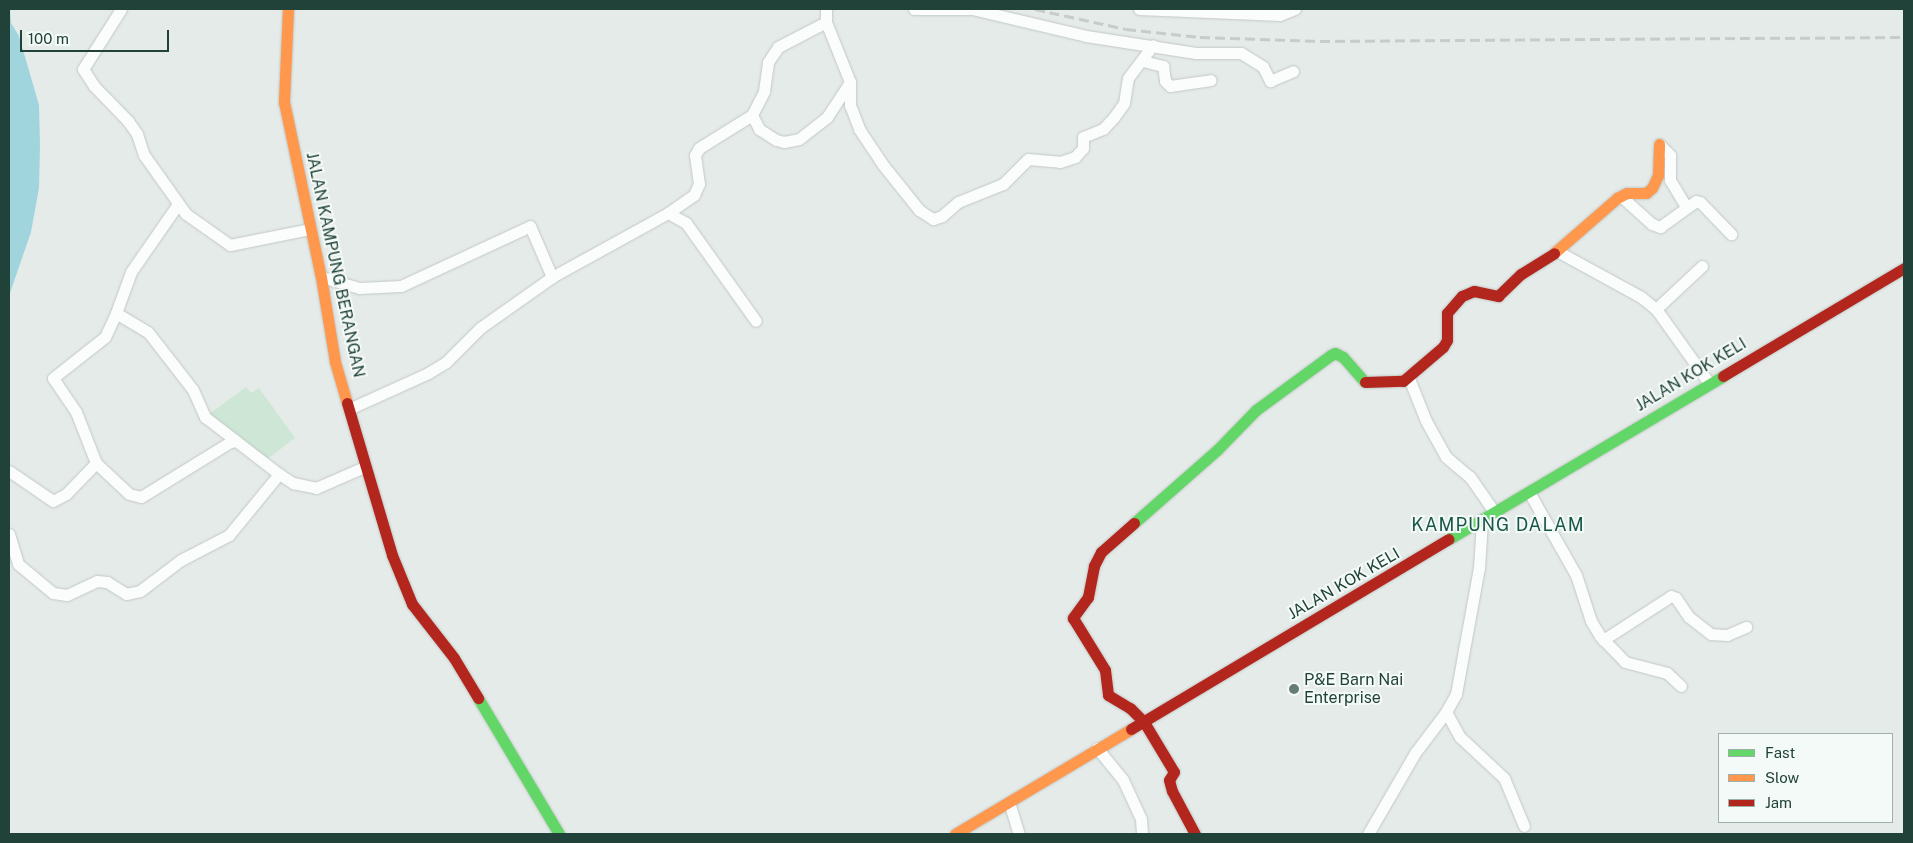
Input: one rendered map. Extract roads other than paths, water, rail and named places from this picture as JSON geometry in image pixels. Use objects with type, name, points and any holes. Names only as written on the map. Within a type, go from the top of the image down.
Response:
[{"type":"street","points":[[121,9],[84,69],[94,86],[128,121],[137,134],[144,155],[178,204],[211,234],[230,245],[310,230]]},
{"type":"street","name":"JALAN KAMPUNG BERANGAN","points":[[288,9],[284,102],[321,277],[335,362],[351,408],[364,467],[392,554],[412,604],[454,658],[559,834]]},
{"type":"street","points":[[826,9],[826,22],[850,82],[850,105],[863,136],[919,210],[933,219],[942,216],[958,202],[1003,184],[1028,159],[1060,162],[1075,157],[1083,148],[1083,137],[1103,129],[1124,103],[1128,78],[1143,61],[1153,45]]},
{"type":"street","points":[[914,9],[972,9],[1086,36],[1196,53],[1241,54],[1263,67],[1270,80],[1294,71]]},
{"type":"street","points":[[1139,9],[1179,13],[1214,10],[1280,15],[1295,9]]},
{"type":"street","points":[[351,408],[446,362],[480,328],[552,277],[668,213],[697,190],[699,178],[694,155],[699,148],[752,115],[764,91],[768,62],[773,53],[826,22]]},
{"type":"street","points":[[1143,61],[1163,66],[1165,81],[1170,86],[1211,80]]},
{"type":"street","points":[[752,115],[759,129],[776,140],[799,139],[827,117],[850,82]]},
{"type":"street","points":[[1196,834],[1172,791],[1169,780],[1174,772],[1144,722],[1130,708],[1108,695],[1105,670],[1073,618],[1088,597],[1094,566],[1101,552],[1217,450],[1256,410],[1331,355],[1335,353],[1343,357],[1366,383],[1397,382],[1408,376],[1443,347],[1448,331],[1447,313],[1462,296],[1474,291],[1498,296],[1521,274],[1556,251],[1617,198],[1627,193],[1646,193],[1652,188],[1658,175],[1659,144],[1670,155],[1670,180],[1686,207]]},
{"type":"street","points":[[1617,198],[1623,198],[1652,224],[1660,227],[1686,207],[1700,202],[1732,234]]},
{"type":"street","points":[[178,204],[131,272],[105,337],[54,378],[76,412],[96,462],[129,494],[141,497],[236,441]]},
{"type":"street","points":[[668,213],[686,223],[756,321]]},
{"type":"street","points":[[321,277],[359,288],[401,286],[530,226],[552,277]]},
{"type":"street","points":[[1556,251],[1641,298],[1656,309],[1709,383]]},
{"type":"street","points":[[1656,309],[1702,266]]},
{"type":"street","name":"JALAN KOK KELI","points":[[954,834],[964,831],[1097,748],[1482,521],[1709,383],[1904,268]]},
{"type":"street","points":[[116,313],[148,332],[194,390],[204,417],[293,483],[316,488],[364,467]]},
{"type":"street","points":[[1408,376],[1426,421],[1446,457],[1470,477],[1495,513]]},
{"type":"street","points":[[9,471],[53,501],[66,494],[96,462]]},
{"type":"street","points":[[9,534],[11,553],[18,564],[53,593],[67,595],[97,581],[107,582],[126,594],[140,590],[181,560],[229,535],[279,474]]},
{"type":"street","points":[[1529,492],[1576,575],[1591,621],[1603,640],[1625,662],[1667,673],[1682,686]]},
{"type":"street","points":[[1368,834],[1415,753],[1446,712],[1456,694],[1464,659],[1483,540],[1482,521]]},
{"type":"street","points":[[1603,640],[1671,596],[1676,598],[1688,617],[1711,634],[1730,635],[1746,628]]},
{"type":"street","points":[[1446,712],[1460,737],[1504,778],[1524,826]]},
{"type":"street","points":[[1097,748],[1123,780],[1141,819],[1142,834]]},
{"type":"street","points":[[1009,802],[1019,834]]},
{"type":"water","points":[[10,9],[11,23],[19,36],[39,105],[40,145],[39,188],[31,232],[9,296]]},
{"type":"railway","points":[[1035,9],[1126,29],[1200,37],[1320,41],[1904,37]]},
{"type":"place","name":"P&E Barn Nai Enterprise","points":[[1294,689]]},
{"type":"district","name":"KAMPUNG DALAM","points":[[1498,525]]}]
